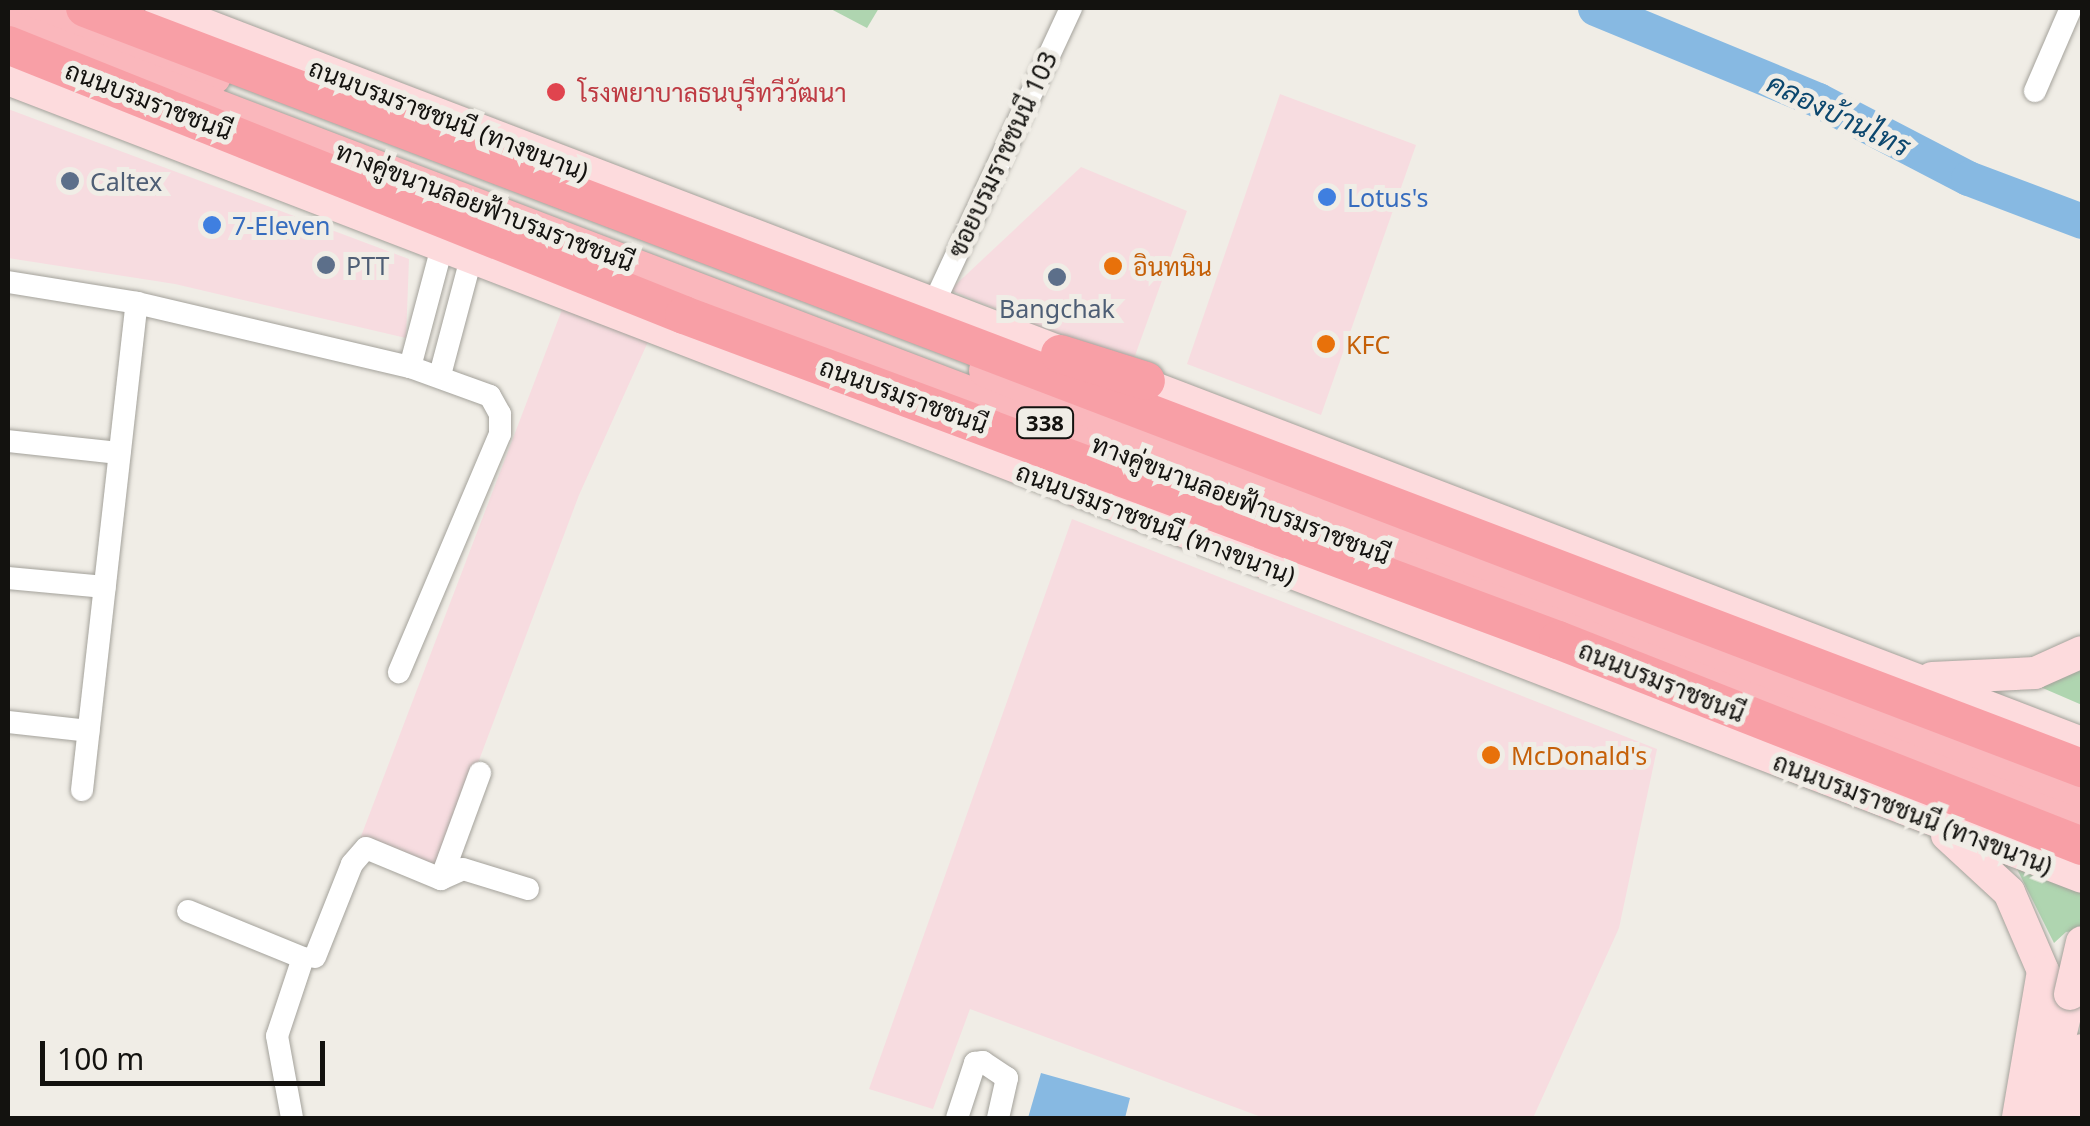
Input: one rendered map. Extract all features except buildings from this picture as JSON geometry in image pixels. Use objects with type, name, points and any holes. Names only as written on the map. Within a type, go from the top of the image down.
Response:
[{"type":"highway","name":"338","points":[[84,8],[2082,768]]},
{"type":"highway","name":"ถนนบรมราชชนนี","points":[[8,45],[684,315],[1521,626],[2082,846]]},
{"type":"highway","points":[[695,238],[1146,381]]},
{"type":"highway","points":[[470,254],[684,315]]},
{"type":"main road","name":"ทางคู่ขนานลอยฟ้าบรมราชชนนี","points":[[27,8],[690,253],[1287,489],[2082,790]]},
{"type":"main road","name":"ถนนบรมราชชนนี (ทางขนาน)","points":[[178,11],[2082,743]]},
{"type":"main road","name":"ทางคู่ขนานลอยฟ้าบรมราชชนนี","points":[[8,27],[2082,818]]},
{"type":"main road","name":"ถนนบรมราชชนนี (ทางขนาน)","points":[[8,79],[2082,878]]},
{"type":"main road","points":[[1912,678],[2035,673],[2082,652]]},
{"type":"main road","points":[[1921,816],[2008,892],[2035,943],[2042,1000]]},
{"type":"main road","points":[[2041,1118],[2082,942]]},
{"type":"main road","points":[[2018,1118],[2042,1000],[2054,973],[2082,952]]},
{"type":"main road","points":[[2070,1118],[2082,1050]]},
{"type":"street","name":"ซอยบรมราชชนนี 103","points":[[934,301],[1071,8]]},
{"type":"street","points":[[2035,91],[2071,8]]},
{"type":"street","points":[[410,366],[470,254]]},
{"type":"street","points":[[440,375],[470,254]]},
{"type":"street","points":[[8,282],[137,302],[410,366],[490,396],[500,414],[500,434],[399,672]]},
{"type":"street","points":[[82,790],[137,302]]},
{"type":"street","points":[[8,441],[119,453]]},
{"type":"street","points":[[8,578],[106,587]]},
{"type":"street","points":[[8,722],[89,731]]},
{"type":"street","points":[[441,879],[480,773]]},
{"type":"street","points":[[315,957],[352,864],[366,848],[441,879],[463,869],[528,889]]},
{"type":"street","points":[[188,911],[304,958],[277,1036],[292,1118]]},
{"type":"street","points":[[958,1118],[975,1063],[983,1062],[1007,1078],[998,1118]]},
{"type":"shaded area","points":[[1280,94],[1416,145],[1321,415],[1187,364]]},
{"type":"shaded area","points":[[8,109],[409,259],[406,338],[175,284],[8,258]]},
{"type":"shaded area","points":[[1081,167],[1187,211],[1132,364],[950,290]]},
{"type":"shaded area","points":[[563,307],[651,335],[579,495],[438,869],[360,839]]},
{"type":"shaded area","points":[[1072,519],[1657,749],[1619,928],[1533,1118],[1264,1118],[970,1009],[933,1109],[869,1089]]},
{"type":"green space","points":[[829,8],[879,8],[867,28]]},
{"type":"green space","points":[[2082,665],[2082,705],[2038,686]]},
{"type":"green space","points":[[2011,857],[2082,888],[2082,930],[2066,932],[2054,943]]},
{"type":"water","points":[[1041,1073],[1130,1098],[1125,1118],[1028,1118]]},
{"type":"waterway","name":"คลองบ้านไทร","points":[[1595,8],[1818,100],[1968,178],[2082,221]]},
{"type":"place","name":"โรงพยาบาลธนบุรีทวีวัฒนา","points":[[556,92]]},
{"type":"place","name":"Caltex","points":[[70,181]]},
{"type":"place","name":"Lotus's","points":[[1327,197]]},
{"type":"place","name":"7-Eleven","points":[[212,225]]},
{"type":"place","name":"PTT","points":[[326,265]]},
{"type":"place","name":"อินทนิน","points":[[1113,266]]},
{"type":"place","name":"Bangchak","points":[[1057,277]]},
{"type":"place","name":"KFC","points":[[1326,344]]},
{"type":"place","name":"McDonald's","points":[[1491,755]]}]
